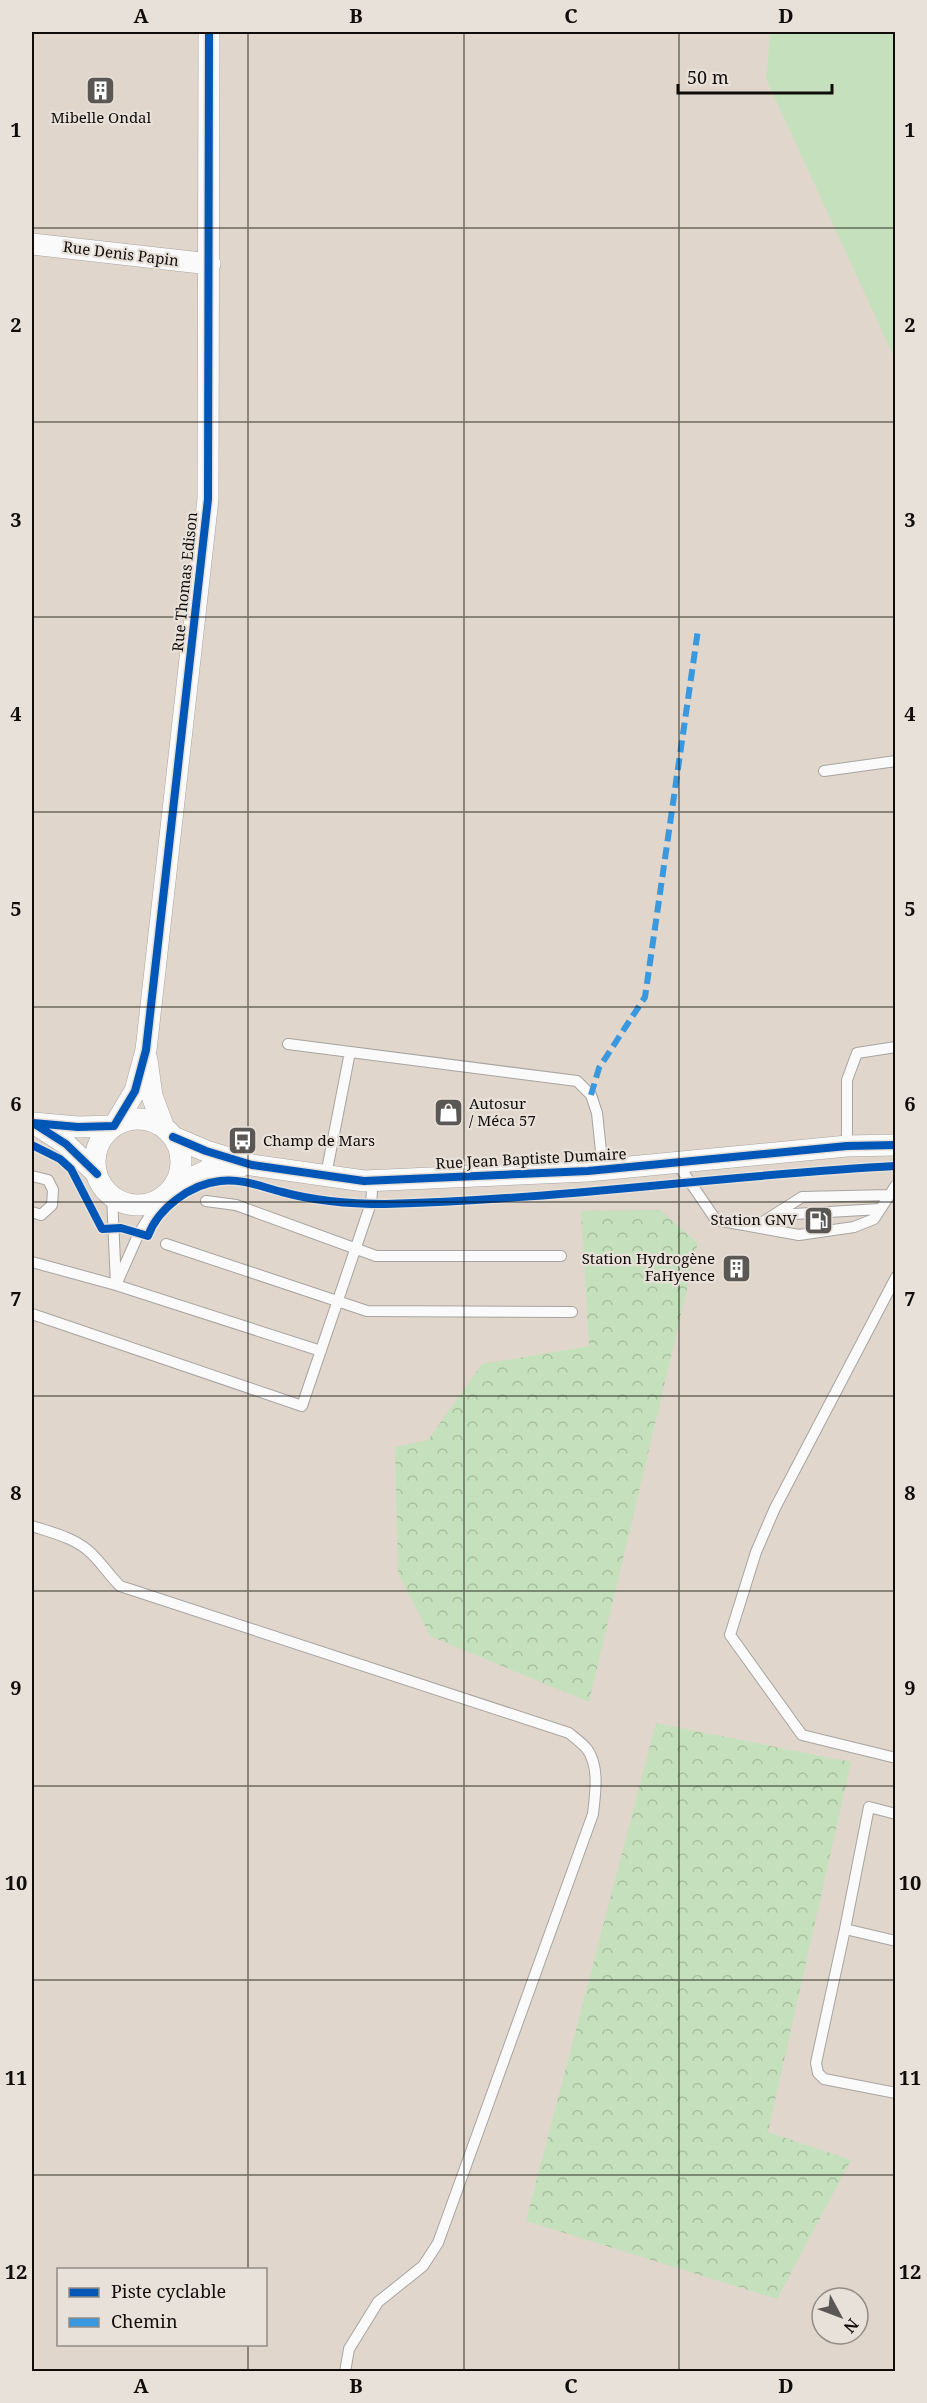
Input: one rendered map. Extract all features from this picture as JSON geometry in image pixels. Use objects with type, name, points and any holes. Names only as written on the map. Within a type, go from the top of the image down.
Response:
[{"type":"street","name":"Rue Thomas Edison","points":[[114,1126],[135,1091],[146,1050],[208,499],[209,32]]},
{"type":"street","name":"Rue Denis Papin","points":[[32,244],[210,264]]},
{"type":"street","name":"Rue Thomas Edison","points":[[146,1050],[152,1096],[168,1133]]},
{"type":"street","points":[[32,1123],[78,1127],[114,1126],[139,1119],[152,1121],[168,1133],[179,1150],[181,1163],[178,1176],[167,1192],[151,1203],[138,1205],[112,1196],[103,1186],[97,1174],[95,1161],[98,1147],[104,1136],[114,1126]]},
{"type":"street","points":[[32,1123],[66,1144],[97,1174]]},
{"type":"street","name":"Rue Jean Baptiste Dumaire","points":[[168,1133],[206,1151],[252,1165],[374,1180],[603,1170],[847,1146],[896,1145]]},
{"type":"street","name":"Rue Jean Baptiste Dumaire","points":[[167,1192],[208,1170],[252,1165]]},
{"type":"lane","points":[[824,771],[896,761]]},
{"type":"lane","points":[[288,1044],[577,1080],[591,1095],[597,1113],[603,1170]]},
{"type":"lane","points":[[847,1146],[847,1080],[857,1053],[896,1047]]},
{"type":"lane","points":[[326,1175],[350,1052]]},
{"type":"lane","points":[[677,1162],[716,1220],[799,1235],[854,1227],[874,1219],[896,1185]]},
{"type":"lane","points":[[32,1176],[48,1180],[53,1190],[52,1205],[41,1215],[32,1212]]},
{"type":"lane","points":[[32,1314],[303,1406],[371,1203],[374,1180]]},
{"type":"lane","points":[[116,1284],[139,1233],[167,1192]]},
{"type":"lane","points":[[755,1227],[802,1197],[889,1195]]},
{"type":"lane","points":[[112,1196],[116,1284]]},
{"type":"lane","points":[[206,1201],[236,1205],[376,1256],[561,1256]]},
{"type":"lane","points":[[774,1215],[880,1209]]},
{"type":"lane","points":[[166,1244],[367,1311],[572,1312]]},
{"type":"lane","points":[[32,1262],[116,1284],[321,1351]]},
{"type":"lane","points":[[896,1277],[776,1508],[756,1552],[730,1635],[802,1735],[896,1758]]},
{"type":"lane","points":[[32,1526],[70,1538],[91,1553],[104,1571],[120,1586],[569,1733],[587,1750],[594,1767],[596,1786],[593,1814],[438,2243],[423,2266],[378,2302],[349,2349],[345,2372]]},
{"type":"lane","points":[[896,1814],[869,1807],[816,2063],[818,2073],[824,2079],[896,2093]]},
{"type":"lane","points":[[845,1929],[896,1941]]},
{"type":"shaded area","points":[[32,32],[770,32],[766,79],[896,359],[895,2371],[32,2372]]},
{"type":"green space","points":[[770,32],[895,32],[895,359],[766,79]]},
{"type":"green space","points":[[660,1210],[698,1243],[589,1702],[430,1636],[398,1573],[395,1447],[428,1440],[482,1364],[589,1346],[581,1211]]},
{"type":"green space","points":[[656,1723],[851,1762],[768,2132],[851,2160],[777,2299],[526,2221]]},
{"type":"marked path","points":[[591,1095],[599,1068],[645,997],[698,630]]},
{"type":"cycle path","points":[[97,1174],[66,1144],[33,1123],[78,1127],[114,1126],[135,1091],[146,1050],[208,499],[209,32]]},
{"type":"cycle path","points":[[173,1137],[206,1151],[252,1165],[364,1181],[588,1171],[847,1146],[896,1145]]},
{"type":"cycle path","points":[[32,1145],[60,1159],[71,1169],[102,1229],[121,1228],[148,1236],[159,1216],[177,1199],[198,1187],[228,1180],[320,1200],[385,1204],[513,1198],[896,1166]]},
{"type":"place","name":"Mibelle Ondal","points":[[101,91]]},
{"type":"place","name":"Autosur / Méca 57","points":[[448,1113]]},
{"type":"place","name":"Champ de Mars","points":[[242,1141]]},
{"type":"place","name":"Station GNV","points":[[818,1220]]},
{"type":"place","name":"Station Hydrogène FaHyence","points":[[736,1268]]}]
